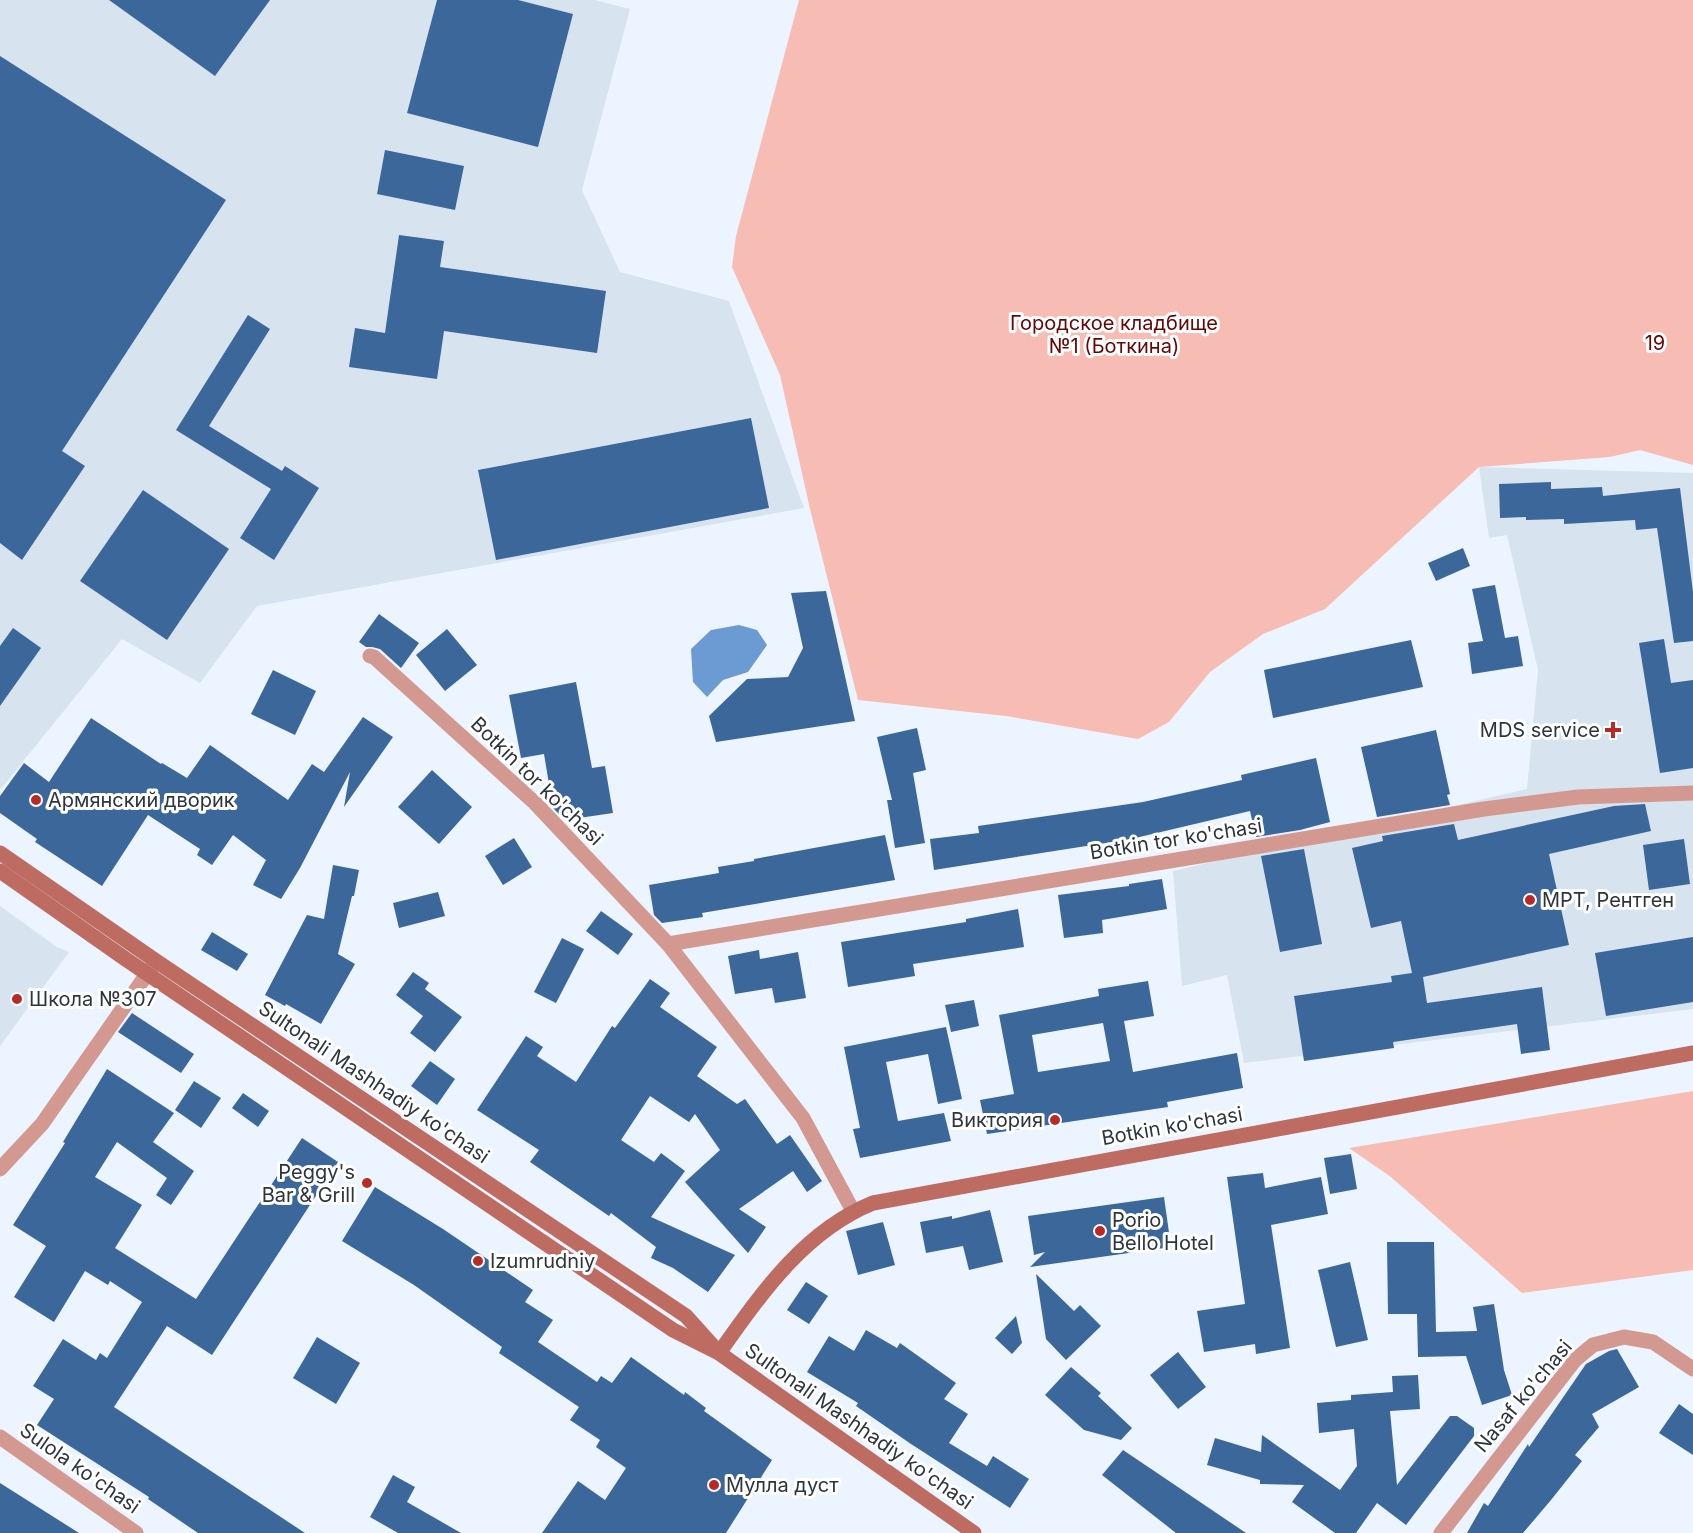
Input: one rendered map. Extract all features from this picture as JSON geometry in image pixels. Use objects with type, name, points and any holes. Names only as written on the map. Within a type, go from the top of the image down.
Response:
[{"type":"street","name":"Botkin tor ko'chasi","points":[[370,656],[535,803],[668,944],[803,1118],[853,1211]]},
{"type":"street","name":"Botkin tor ko'chasi","points":[[668,944],[1484,809],[1578,797],[1693,793]]},
{"type":"street","name":"Sultonali Mashhadiy ko'chasi","points":[[0,853],[151,968]]},
{"type":"street","name":"Sultonali Mashhadiy ko'chasi","points":[[0,871],[151,968],[673,1330],[719,1353],[974,1533]]},
{"type":"street","points":[[0,1169],[42,1124],[151,968]]},
{"type":"street","name":"Botkin ko'chasi","points":[[719,1353],[742,1320],[790,1261],[831,1226],[853,1211],[892,1198],[1693,1053]]},
{"type":"street","name":"Nasaf ko'chasi","points":[[1441,1533],[1575,1360],[1593,1345],[1624,1337],[1653,1342],[1693,1369]]},
{"type":"street","name":"Sulola ko'chasi","points":[[0,1437],[136,1533]]},
{"type":"shaded area","points":[[0,0],[595,0],[630,9],[582,190],[620,272],[729,301],[804,508],[257,606],[200,683],[122,639],[0,790]]},
{"type":"shaded area","name":"MDS service","points":[[1479,467],[1693,473],[1693,1009],[1244,1063],[1227,975],[1182,986],[1173,871],[1527,789],[1538,670],[1507,535],[1489,538]]},
{"type":"shaded area","name":"Школа №307","points":[[0,906],[57,947],[69,952],[0,1046]]},
{"type":"green space","name":"Городское кладбище №1 (Боткина)","points":[[799,0],[1693,0],[1693,465],[1640,450],[1610,457],[1479,467],[1325,609],[1263,634],[1210,672],[1169,722],[1138,739],[1006,716],[858,700],[810,509],[780,375],[732,267],[736,236]]},
{"type":"green space","points":[[1693,1091],[1693,1270],[1522,1293],[1391,1177],[1349,1148]]},
{"type":"water","points":[[739,625],[757,630],[767,645],[748,672],[723,680],[707,697],[693,682],[691,649],[711,630]]},
{"type":"building","points":[[109,0],[270,0],[215,76]]},
{"type":"building","points":[[437,0],[518,0],[573,14],[538,147],[407,113]]},
{"type":"building","points":[[0,56],[226,200],[62,451],[85,466],[22,560],[0,543]]},
{"type":"building","points":[[385,150],[464,166],[455,210],[377,194]]},
{"type":"building","points":[[399,235],[444,241],[440,267],[606,291],[597,353],[444,331],[437,379],[349,367],[355,328],[385,333]]},
{"type":"building","points":[[248,315],[270,329],[209,426],[282,471],[285,466],[319,488],[274,560],[240,538],[271,489],[176,430]]},
{"type":"building","points":[[751,418],[769,508],[496,560],[478,470]]},
{"type":"building","points":[[1551,482],[1551,489],[1602,487],[1603,496],[1680,488],[1693,592],[1693,641],[1674,643],[1657,528],[1636,530],[1635,520],[1564,524],[1564,519],[1500,518],[1499,484]]},
{"type":"building","points":[[143,490],[229,549],[167,640],[80,581]]},
{"type":"building","points":[[1463,548],[1470,566],[1436,581],[1428,563]]},
{"type":"building","points":[[1495,585],[1505,638],[1518,636],[1523,666],[1472,674],[1468,643],[1483,641],[1472,589]]},
{"type":"building","points":[[826,591],[855,721],[716,742],[709,716],[747,679],[788,677],[803,648],[791,593]]},
{"type":"building","points":[[379,614],[419,643],[401,668],[380,649],[366,647],[359,642]]},
{"type":"building","points":[[13,628],[41,648],[0,706],[0,646]]},
{"type":"building","points":[[447,629],[477,665],[445,691],[416,655]]},
{"type":"building","points":[[1664,639],[1671,683],[1693,680],[1693,768],[1660,773],[1639,643]]},
{"type":"building","points":[[1411,640],[1423,687],[1273,718],[1264,670]]},
{"type":"building","points":[[273,670],[316,691],[295,735],[251,714]]},
{"type":"building","points":[[576,682],[592,768],[605,766],[613,813],[565,820],[553,808],[544,754],[521,758],[509,695]]},
{"type":"building","points":[[363,717],[393,737],[344,807],[350,772],[300,868],[281,899],[253,885],[266,860],[233,835],[212,865],[197,855],[200,849],[148,815],[102,886],[35,842],[37,839],[0,813],[0,796],[24,763],[49,782],[91,718],[161,764],[187,778],[210,745],[288,800],[312,764],[324,772]]},
{"type":"building","points":[[917,728],[926,770],[913,773],[925,843],[895,848],[887,800],[892,800],[877,737]]},
{"type":"building","points":[[1436,730],[1450,794],[1447,795],[1450,805],[1377,817],[1361,747]]},
{"type":"building","points":[[1316,758],[1330,822],[1300,830],[1256,837],[1250,811],[1131,839],[934,870],[930,839],[979,833],[978,826],[1143,802],[1242,780],[1241,775]]},
{"type":"building","points":[[432,770],[472,807],[439,844],[398,807]]},
{"type":"building","points":[[1645,804],[1651,831],[1549,854],[1569,945],[1423,977],[1427,1003],[1542,987],[1550,1050],[1521,1054],[1517,1024],[1393,1042],[1394,1048],[1304,1061],[1294,996],[1392,982],[1391,976],[1412,973],[1401,921],[1371,928],[1352,848],[1383,841],[1382,836],[1454,824],[1458,840],[1614,806]]},
{"type":"building","points":[[885,835],[895,880],[702,913],[703,917],[662,923],[654,915],[649,885],[719,873],[718,867],[754,861],[754,859]]},
{"type":"building","points":[[514,838],[532,867],[503,885],[485,856]]},
{"type":"building","points":[[1684,839],[1690,884],[1649,890],[1643,845]]},
{"type":"building","points":[[1304,849],[1322,944],[1280,952],[1261,856]]},
{"type":"building","points":[[333,865],[359,870],[338,954],[355,964],[321,1024],[265,995],[307,915],[324,919]]},
{"type":"building","points":[[1162,879],[1167,909],[1102,920],[1103,933],[1064,938],[1058,895],[1129,886],[1129,884]]},
{"type":"building","points":[[438,892],[445,916],[399,928],[393,903]]},
{"type":"building","points":[[1018,909],[1024,947],[913,964],[915,976],[848,987],[841,942],[966,922],[966,919]]},
{"type":"building","points":[[601,911],[633,934],[618,955],[586,931]]},
{"type":"building","points":[[212,932],[248,954],[237,971],[201,950]]},
{"type":"building","points":[[1693,937],[1693,1002],[1606,1016],[1595,953]]},
{"type":"building","points":[[562,938],[584,949],[556,1003],[534,992]]},
{"type":"building","points":[[759,950],[760,959],[798,952],[806,998],[775,1003],[772,988],[735,994],[728,956]]},
{"type":"building","points":[[413,972],[429,983],[425,989],[462,1017],[435,1052],[410,1033],[423,1016],[396,995]]},
{"type":"building","points":[[650,979],[670,993],[660,1007],[717,1047],[697,1076],[737,1104],[745,1099],[777,1144],[790,1135],[822,1181],[807,1192],[793,1171],[739,1209],[766,1227],[748,1253],[685,1182],[720,1150],[695,1114],[689,1122],[650,1096],[621,1140],[654,1162],[661,1153],[685,1171],[651,1217],[735,1255],[708,1292],[673,1268],[651,1258],[656,1247],[611,1213],[609,1216],[530,1162],[539,1150],[477,1110],[526,1036],[543,1047],[537,1056],[576,1082],[612,1026],[615,1028]]},
{"type":"building","points":[[1148,981],[1154,1016],[1124,1021],[1133,1072],[1237,1053],[1243,1088],[1167,1102],[1168,1107],[987,1134],[980,1100],[1014,1094],[999,1015],[1099,996],[1098,989]],"holes":[[[1103,1023],[1110,1061],[1038,1072],[1032,1035]]]},
{"type":"building","points":[[974,1000],[979,1026],[951,1032],[945,1005]]},
{"type":"building","points":[[132,1013],[194,1054],[181,1073],[118,1032]]},
{"type":"building","points":[[946,1027],[962,1099],[938,1104],[928,1054],[886,1062],[898,1121],[944,1113],[951,1141],[860,1158],[853,1129],[860,1128],[844,1047]]},
{"type":"building","points":[[430,1061],[455,1079],[437,1105],[411,1086]]},
{"type":"building","points":[[107,1069],[174,1113],[153,1142],[194,1171],[171,1205],[156,1195],[167,1178],[117,1142],[95,1177],[142,1205],[115,1248],[196,1299],[302,1138],[338,1162],[212,1355],[167,1326],[114,1407],[305,1533],[198,1533],[148,1499],[149,1497],[37,1425],[54,1399],[33,1386],[63,1339],[96,1360],[100,1353],[107,1358],[142,1302],[110,1281],[108,1285],[85,1271],[54,1322],[14,1297],[46,1246],[13,1225],[65,1143],[63,1142]]},
{"type":"building","points":[[194,1081],[221,1098],[201,1128],[175,1110]]},
{"type":"building","points":[[243,1093],[269,1111],[258,1127],[232,1108]]},
{"type":"building","points":[[1351,1154],[1357,1189],[1330,1194],[1324,1158]]},
{"type":"building","points":[[1263,1173],[1265,1188],[1321,1177],[1328,1214],[1271,1225],[1290,1348],[1256,1354],[1255,1344],[1204,1352],[1197,1311],[1245,1304],[1227,1177]]},
{"type":"building","points":[[375,1187],[443,1229],[533,1290],[525,1302],[553,1320],[538,1342],[597,1382],[601,1376],[612,1383],[631,1357],[684,1395],[685,1392],[706,1408],[704,1411],[772,1460],[726,1533],[542,1533],[578,1481],[605,1500],[626,1468],[596,1447],[600,1440],[570,1420],[579,1407],[499,1353],[502,1347],[414,1285],[342,1241]]},
{"type":"building","name":"Porio Bello Hotel","points":[[1164,1197],[1171,1247],[1030,1267],[1045,1252],[1034,1255],[1028,1216]]},
{"type":"building","points":[[990,1210],[1003,1262],[969,1270],[963,1246],[926,1253],[920,1222],[952,1216],[952,1219]]},
{"type":"building","points":[[883,1222],[895,1265],[858,1275],[846,1231]]},
{"type":"building","points":[[1387,1242],[1434,1242],[1436,1332],[1477,1331],[1473,1307],[1494,1304],[1504,1370],[1512,1395],[1482,1405],[1466,1356],[1418,1357],[1417,1314],[1388,1314]]},
{"type":"building","points":[[1350,1262],[1368,1340],[1336,1347],[1318,1270]]},
{"type":"building","points":[[1036,1274],[1074,1311],[1080,1305],[1101,1326],[1066,1360],[1046,1339]]},
{"type":"building","points":[[806,1282],[828,1296],[809,1324],[787,1310]]},
{"type":"building","points":[[1016,1316],[1022,1343],[1012,1354],[995,1338]]},
{"type":"building","points":[[866,1330],[897,1348],[900,1343],[956,1383],[944,1399],[968,1414],[949,1443],[987,1466],[993,1456],[1029,1479],[1010,1508],[911,1444],[856,1406],[858,1403],[807,1372],[829,1336],[854,1351]]},
{"type":"building","points":[[317,1337],[360,1363],[336,1404],[293,1378]]},
{"type":"building","points":[[1617,1349],[1639,1387],[1592,1414],[1599,1427],[1575,1455],[1582,1461],[1551,1500],[1523,1533],[1467,1533],[1484,1503],[1488,1506],[1528,1444],[1529,1447],[1586,1364]]},
{"type":"building","points":[[1178,1352],[1206,1387],[1178,1409],[1150,1375]]},
{"type":"building","points":[[1071,1367],[1101,1393],[1098,1396],[1132,1428],[1121,1440],[1084,1430],[1045,1395]]},
{"type":"building","points":[[1418,1375],[1420,1409],[1390,1411],[1397,1485],[1450,1416],[1457,1416],[1474,1428],[1474,1436],[1406,1525],[1377,1503],[1356,1533],[1335,1533],[1292,1502],[1304,1485],[1260,1484],[1260,1480],[1207,1465],[1215,1438],[1261,1452],[1262,1435],[1340,1490],[1357,1466],[1354,1429],[1319,1433],[1317,1403],[1351,1400],[1351,1395],[1393,1392],[1392,1376]]},
{"type":"building","points":[[1679,1404],[1693,1414],[1693,1455],[1659,1433]]},
{"type":"building","points":[[1123,1450],[1246,1533],[1176,1533],[1102,1475]]},
{"type":"building","points":[[393,1475],[415,1487],[407,1502],[461,1533],[398,1533],[370,1517]]},
{"type":"building","points":[[0,1483],[79,1533],[0,1533]]},
{"type":"place","name":"MDS service","points":[[1613,730]]},
{"type":"place","name":"Армянский дворик","points":[[36,800]]},
{"type":"place","name":"МРТ, Рентген","points":[[1530,900]]},
{"type":"place","name":"Школа №307","points":[[17,999]]},
{"type":"place","name":"Виктория","points":[[1055,1120]]},
{"type":"place","name":"Peggy's Bar & Grill","points":[[367,1183]]},
{"type":"place","name":"Porio Bello Hotel","points":[[1100,1231]]},
{"type":"place","name":"Izumrudniy","points":[[478,1261]]},
{"type":"place","name":"Мулла дуст","points":[[714,1485]]},
{"type":"park label","name":"19","points":[[1655,343]]}]
